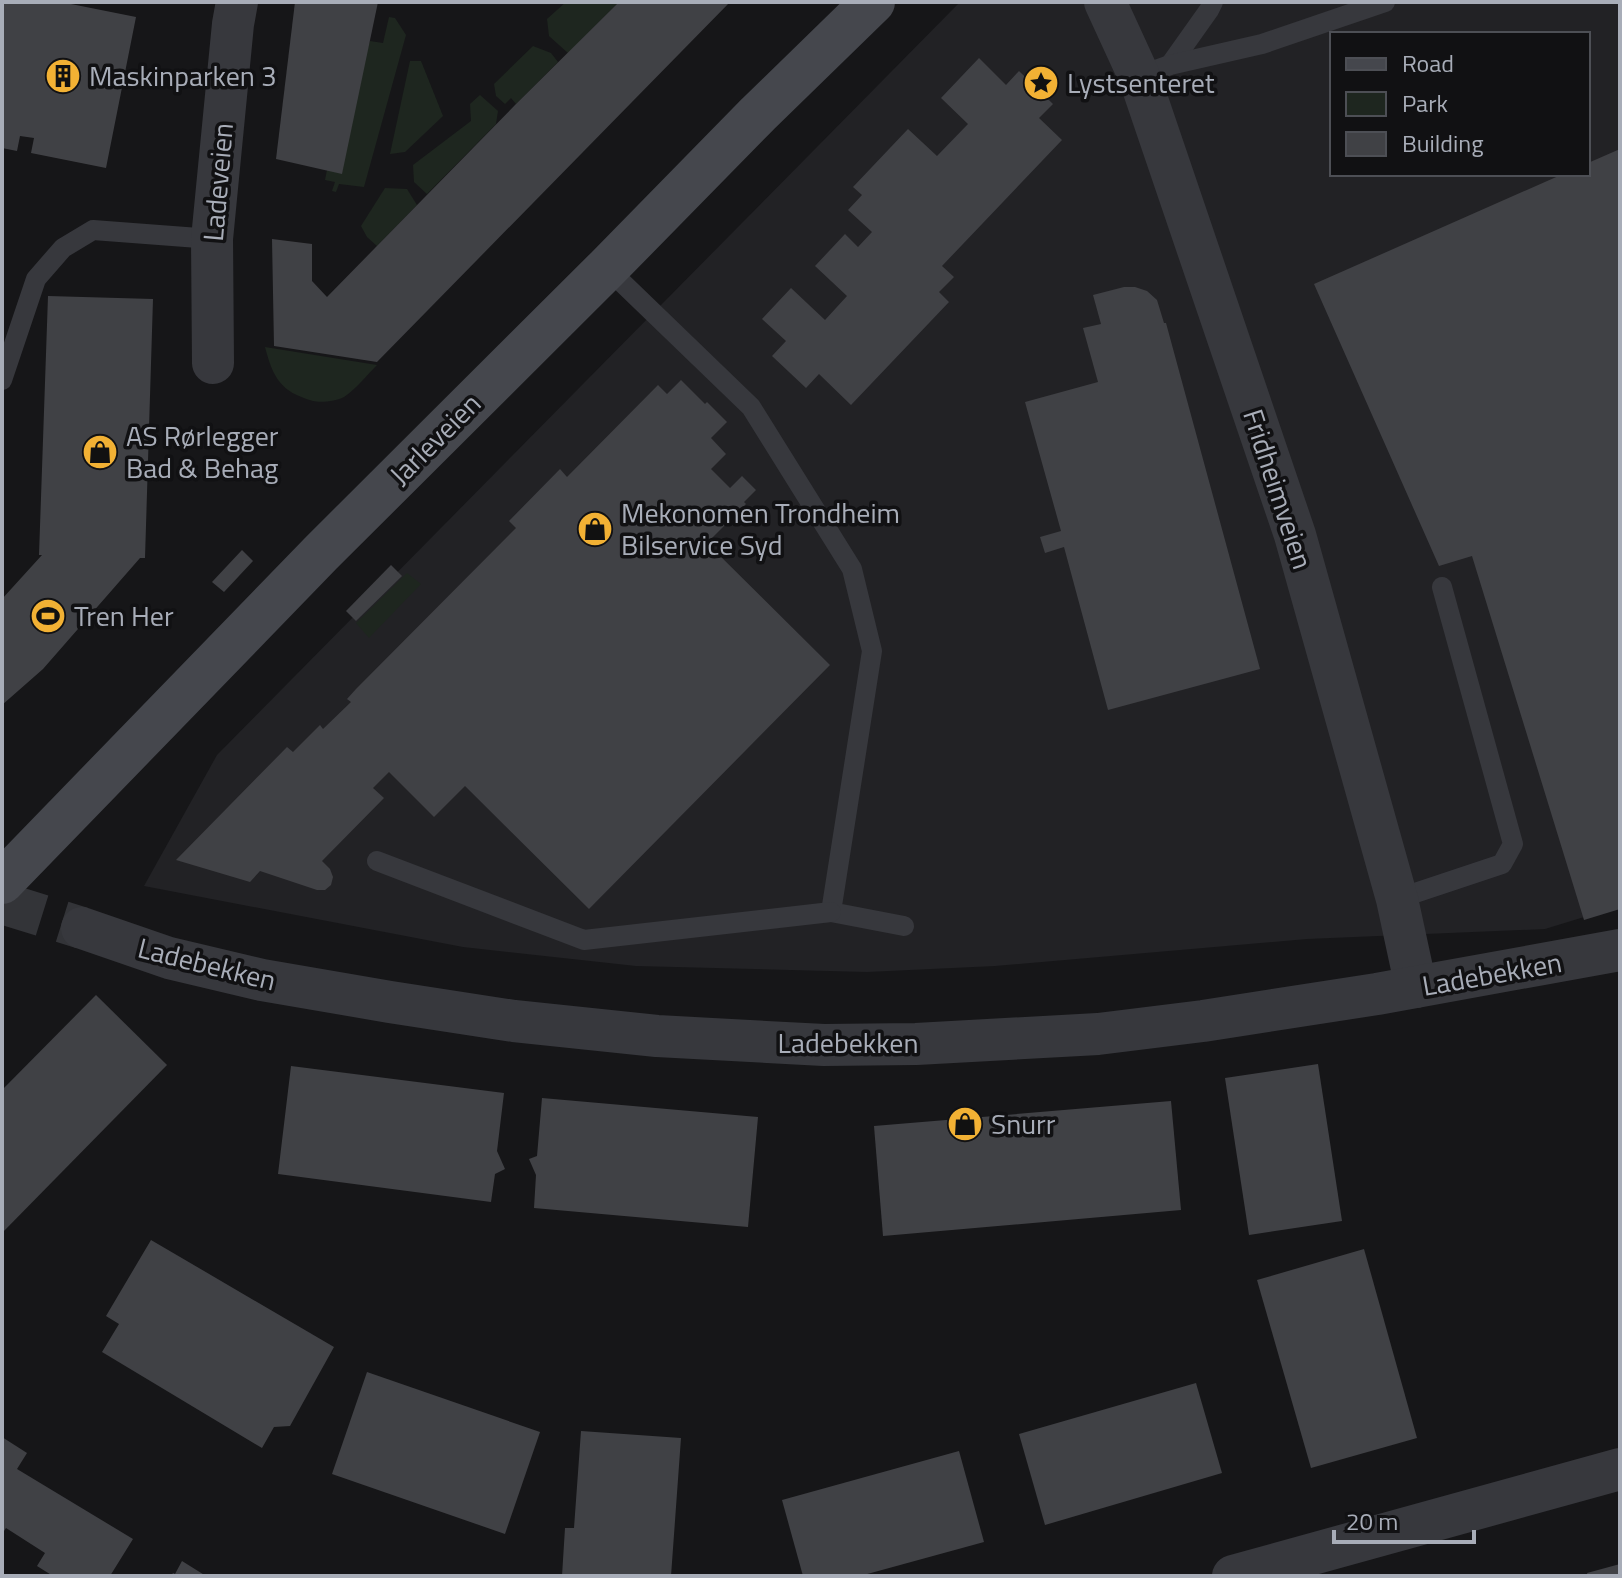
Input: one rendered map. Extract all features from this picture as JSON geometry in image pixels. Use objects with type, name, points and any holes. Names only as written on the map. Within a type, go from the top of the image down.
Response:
[{"type":"main road","name":"Jarleveien","points":[[2,882],[321,553],[873,2]]},
{"type":"street","name":"Ladeveien","points":[[213,363],[212,239],[237,2]]},
{"type":"street","name":"Fridheimveien","points":[[1105,2],[1154,71],[1295,535],[1397,899],[1416,987]]},
{"type":"street","name":"Ladebekken","points":[[82,928],[169,958],[246,977],[390,1002],[514,1021],[657,1036],[824,1045],[916,1044],[1098,1034],[1203,1021],[1416,987],[1620,950]]},
{"type":"street","points":[[1233,1576],[1620,1469]]},
{"type":"lane","points":[[1154,71],[1213,2]]},
{"type":"lane","points":[[1154,71],[1262,44],[1385,2]]},
{"type":"lane","points":[[2,380],[36,279],[63,248],[93,230],[212,239]]},
{"type":"lane","points":[[607,268],[751,407],[852,569],[872,651],[831,912]]},
{"type":"lane","points":[[1397,899],[1502,864],[1513,844],[1442,587]]},
{"type":"lane","points":[[377,861],[584,940],[831,912],[904,926]]},
{"type":"shaded area","points":[[960,2],[1620,2],[1620,906],[1545,929],[1307,939],[995,966],[867,972],[636,966],[463,947],[144,886],[217,755]]},
{"type":"green space","points":[[566,2],[619,2],[568,53],[549,36],[547,19]]},
{"type":"green space","points":[[389,17],[395,18],[406,35],[364,187],[339,184],[336,192],[332,191],[335,182],[325,180],[327,170],[370,41],[383,43]]},
{"type":"green space","points":[[533,46],[551,53],[558,62],[516,104],[511,98],[505,104],[496,96],[494,84]]},
{"type":"green space","points":[[410,61],[421,61],[443,116],[405,152],[390,154]]},
{"type":"green space","points":[[480,95],[498,111],[496,124],[427,194],[414,182],[413,165],[471,121],[470,104]]},
{"type":"green space","points":[[385,188],[407,189],[417,205],[377,246],[361,226]]},
{"type":"green space","points":[[265,347],[377,365],[344,397],[316,402],[293,393],[280,382]]},
{"type":"green space","points":[[407,573],[421,584],[369,638],[356,623]]},
{"type":"building","name":"Maskinparken 3","points":[[2,2],[61,2],[136,17],[106,168],[31,153],[34,138],[20,136],[17,151],[2,148]]},
{"type":"building","points":[[295,2],[378,2],[342,174],[276,159]]},
{"type":"building","points":[[619,2],[730,2],[377,362],[274,346],[272,239],[312,244],[312,281],[327,297]]},
{"type":"building","points":[[979,58],[1006,85],[1019,71],[1053,104],[1039,118],[1062,140],[942,266],[954,277],[939,292],[949,302],[851,405],[819,374],[806,388],[772,356],[786,341],[762,319],[791,288],[825,320],[847,296],[815,266],[845,234],[858,247],[872,232],[848,210],[862,195],[853,187],[908,129],[937,156],[968,124],[941,98]]},
{"type":"building","points":[[1620,149],[1620,909],[1584,920],[1472,556],[1439,566],[1314,284],[1558,176],[1590,176],[1590,162]]},
{"type":"building","points":[[1124,287],[1147,291],[1157,300],[1166,323],[1260,669],[1108,710],[1064,547],[1045,553],[1040,537],[1061,531],[1025,402],[1098,382],[1083,328],[1101,324],[1093,295]]},
{"type":"building","points":[[48,296],[153,299],[145,558],[140,558],[43,669],[2,705],[2,599],[42,555],[39,555]]},
{"type":"building","points":[[681,380],[727,422],[711,438],[726,454],[711,469],[730,488],[742,476],[756,490],[707,543],[830,665],[589,909],[465,786],[434,817],[389,772],[373,788],[384,798],[322,861],[333,877],[331,885],[325,890],[260,871],[250,882],[176,860],[287,747],[293,752],[320,725],[323,729],[351,702],[347,699],[356,689],[516,528],[509,521],[560,469],[567,477],[658,385],[667,394]]},
{"type":"building","points":[[242,550],[253,561],[224,592],[212,582]]},
{"type":"building","points":[[391,565],[402,576],[356,621],[346,611]]},
{"type":"building","points":[[96,995],[167,1065],[2,1233],[2,1090]]},
{"type":"building","points":[[1318,1064],[1342,1221],[1249,1235],[1225,1078]]},
{"type":"building","points":[[291,1066],[504,1093],[497,1151],[505,1169],[495,1174],[491,1202],[278,1174]]},
{"type":"building","points":[[542,1098],[758,1117],[748,1227],[534,1208],[536,1175],[529,1159],[537,1156]]},
{"type":"building","points":[[1171,1101],[1181,1210],[883,1236],[874,1126]]},
{"type":"building","points":[[151,1240],[334,1347],[290,1426],[274,1427],[262,1448],[102,1352],[119,1324],[106,1316]]},
{"type":"building","points":[[1364,1249],[1417,1438],[1311,1468],[1257,1280]]},
{"type":"building","points":[[367,1372],[540,1432],[505,1534],[332,1474]]},
{"type":"building","points":[[1196,1383],[1222,1473],[1045,1525],[1019,1434]]},
{"type":"building","points":[[581,1431],[681,1438],[671,1576],[562,1576],[565,1528],[574,1528]]},
{"type":"building","points":[[2,1437],[27,1453],[17,1469],[133,1539],[110,1576],[53,1576],[37,1566],[45,1553],[6,1528],[2,1534]]},
{"type":"building","points":[[959,1451],[984,1542],[860,1576],[803,1576],[782,1500]]},
{"type":"building","points":[[182,1561],[206,1576],[171,1576]]},
{"type":"building","points":[[1620,1564],[1620,1576],[1588,1576],[1587,1573]]},
{"type":"tunnel","points":[[2,903],[82,928]]},
{"type":"place","name":"Maskinparken 3","points":[[63,76]]},
{"type":"place","name":"Lystsenteret","points":[[1041,83]]},
{"type":"place","name":"AS Rørlegger Bad & Behag","points":[[100,452]]},
{"type":"place","name":"Mekonomen Trondheim Bilservice Syd","points":[[595,529]]},
{"type":"place","name":"Tren Her","points":[[48,616]]},
{"type":"place","name":"Snurr","points":[[965,1124]]}]
